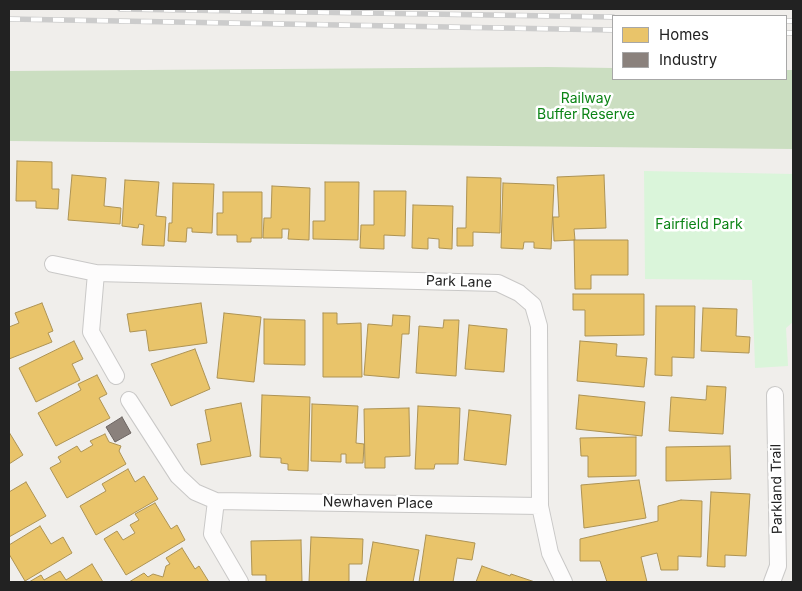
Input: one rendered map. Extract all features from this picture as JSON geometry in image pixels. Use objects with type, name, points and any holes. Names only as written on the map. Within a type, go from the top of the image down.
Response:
[{"type":"street","name":"Park Lane","points":[[53,264],[96,273],[498,283],[519,293],[534,305],[539,326],[540,506],[550,553],[564,582]]},
{"type":"street","points":[[96,273],[91,332],[116,376]]},
{"type":"street","name":"Parkland Trail","points":[[772,582],[778,566],[775,395]]},
{"type":"street","name":"Newhaven Place","points":[[129,400],[178,476],[195,492],[216,501],[540,506]]},
{"type":"street","points":[[216,501],[212,534],[240,582]]},
{"type":"green space","name":"Railway Buffer Reserve","points":[[548,67],[612,68],[612,80],[787,80],[787,70],[793,70],[793,149],[9,141],[9,71]]},
{"type":"green space","name":"Fairfield Park","points":[[644,171],[793,174],[793,322],[786,328],[788,366],[755,368],[752,280],[645,279]]},
{"type":"building: Homes","points":[[17,161],[52,162],[52,189],[59,189],[58,209],[36,208],[36,201],[16,201]]},
{"type":"building: Homes","points":[[72,175],[106,178],[104,206],[121,208],[120,224],[68,220]]},
{"type":"building: Homes","points":[[604,175],[606,228],[574,229],[575,240],[554,241],[553,217],[559,217],[557,177]]},
{"type":"building: Homes","points":[[467,177],[501,178],[500,233],[473,232],[473,246],[457,246],[457,228],[466,228]]},
{"type":"building: Homes","points":[[125,180],[159,182],[156,216],[166,217],[164,246],[142,245],[144,225],[139,224],[138,228],[122,226]]},
{"type":"building: Homes","points":[[325,182],[359,182],[358,240],[313,239],[313,221],[325,221]]},
{"type":"building: Homes","points":[[173,183],[214,184],[212,233],[192,232],[192,228],[187,228],[186,242],[168,241],[169,223],[172,223]]},
{"type":"building: Homes","points":[[503,183],[554,185],[551,249],[534,248],[534,242],[524,242],[523,249],[501,248]]},
{"type":"building: Homes","points":[[272,186],[310,188],[309,240],[288,239],[289,229],[282,229],[282,238],[263,238],[264,218],[271,218]]},
{"type":"building: Homes","points":[[374,191],[406,191],[405,236],[384,235],[384,249],[360,248],[361,225],[374,225]]},
{"type":"building: Homes","points":[[223,192],[262,192],[262,238],[251,238],[251,242],[237,242],[237,235],[217,235],[217,213],[223,213]]},
{"type":"building: Homes","points":[[413,205],[453,206],[452,249],[439,248],[439,239],[428,238],[428,249],[412,248]]},
{"type":"building: Homes","points":[[574,240],[628,240],[628,275],[591,275],[591,289],[575,289]]},
{"type":"building: Homes","points":[[573,294],[644,294],[644,335],[585,336],[585,310],[573,310]]},
{"type":"building: Homes","points":[[42,303],[53,331],[48,333],[52,342],[9,359],[9,327],[19,323],[15,313]]},
{"type":"building: Homes","points":[[201,303],[207,343],[149,351],[146,330],[130,332],[127,314]]},
{"type":"building: Homes","points":[[656,306],[695,306],[694,358],[672,357],[672,376],[655,375]]},
{"type":"building: Homes","points":[[703,308],[737,309],[736,336],[750,337],[749,353],[701,351]]},
{"type":"building: Homes","points":[[224,313],[261,317],[254,382],[217,378]]},
{"type":"building: Homes","points":[[323,313],[337,313],[337,324],[361,323],[362,377],[323,377]]},
{"type":"building: Homes","points":[[393,315],[410,316],[409,334],[402,334],[399,378],[364,375],[368,324],[392,326]]},
{"type":"building: Homes","points":[[264,319],[305,320],[305,365],[264,364]]},
{"type":"building: Homes","points":[[444,320],[459,320],[456,376],[416,373],[419,326],[443,328]]},
{"type":"building: Homes","points":[[469,325],[507,329],[504,372],[465,369]]},
{"type":"building: Homes","points":[[74,341],[83,359],[72,364],[80,380],[36,402],[19,368]]},
{"type":"building: Homes","points":[[580,341],[617,344],[616,356],[647,358],[644,387],[577,381]]},
{"type":"building: Homes","points":[[195,349],[210,389],[171,406],[151,364]]},
{"type":"building: Homes","points":[[97,375],[107,394],[99,398],[110,418],[56,446],[38,413],[81,390],[78,384]]},
{"type":"building: Homes","points":[[707,386],[726,387],[723,434],[669,431],[671,397],[706,400]]},
{"type":"building: Homes","points":[[262,395],[310,397],[308,471],[288,470],[288,464],[281,463],[281,458],[260,457]]},
{"type":"building: Homes","points":[[579,395],[645,402],[642,436],[576,429]]},
{"type":"building: Homes","points":[[241,403],[251,456],[201,465],[197,444],[211,441],[205,410]]},
{"type":"building: Homes","points":[[312,404],[358,406],[356,443],[364,444],[363,463],[346,463],[346,454],[341,454],[341,462],[311,461]]},
{"type":"building: Homes","points":[[418,406],[460,408],[458,464],[435,464],[434,469],[415,469]]},
{"type":"building: Homes","points":[[409,408],[410,456],[385,457],[385,468],[365,468],[364,409]]},
{"type":"building: Homes","points":[[469,410],[511,415],[506,465],[464,460]]},
{"type":"building: Homes","points":[[9,432],[23,455],[9,464]]},
{"type":"building: Homes","points":[[105,434],[109,442],[121,446],[119,451],[126,464],[67,498],[50,468],[61,462],[58,457],[77,446],[81,452],[93,445],[90,441]]},
{"type":"building: Homes","points":[[636,437],[636,476],[588,477],[588,456],[581,456],[580,438]]},
{"type":"building: Homes","points":[[730,446],[731,479],[666,481],[666,447]]},
{"type":"building: Homes","points":[[128,469],[135,482],[144,476],[158,499],[96,535],[80,506],[106,491],[102,484]]},
{"type":"building: Homes","points":[[639,480],[646,518],[584,528],[581,485]]},
{"type":"building: Homes","points":[[26,482],[46,516],[9,537],[9,492]]},
{"type":"building: Homes","points":[[711,492],[750,494],[746,556],[725,555],[725,567],[707,566]]},
{"type":"building: Homes","points":[[681,500],[702,501],[701,557],[678,556],[678,570],[661,570],[657,553],[641,557],[647,582],[607,582],[600,561],[580,561],[580,539],[658,521],[658,506]]},
{"type":"building: Homes","points":[[155,503],[171,529],[177,525],[185,540],[126,575],[104,539],[117,531],[123,540],[135,533],[130,525],[139,520],[135,514]]},
{"type":"building: Homes","points":[[40,526],[51,544],[63,537],[72,553],[25,581],[9,554],[9,545]]},
{"type":"building: Homes","points":[[426,535],[475,543],[472,560],[457,558],[453,582],[419,582]]},
{"type":"building: Homes","points":[[311,537],[363,539],[362,564],[349,564],[349,582],[309,582]]},
{"type":"building: Homes","points":[[301,540],[302,582],[266,582],[266,575],[252,575],[251,541]]},
{"type":"building: Homes","points":[[373,542],[419,550],[413,582],[366,582]]},
{"type":"building: Homes","points":[[182,548],[195,569],[199,566],[209,582],[129,582],[144,573],[148,577],[153,574],[163,577],[166,566],[170,564],[166,558]]},
{"type":"building: Homes","points":[[92,564],[103,582],[29,582],[41,575],[44,580],[60,571],[66,580]]},
{"type":"building: Homes","points":[[482,566],[510,576],[511,574],[535,582],[476,582]]},
{"type":"building: Industry","points":[[122,417],[131,433],[115,442],[106,427]]},
{"type":"railway","points":[[120,9],[612,17]]},
{"type":"railway","points":[[9,19],[612,30]]},
{"type":"railway","points":[[787,21],[793,21]]},
{"type":"railway","points":[[787,33],[793,33]]}]
